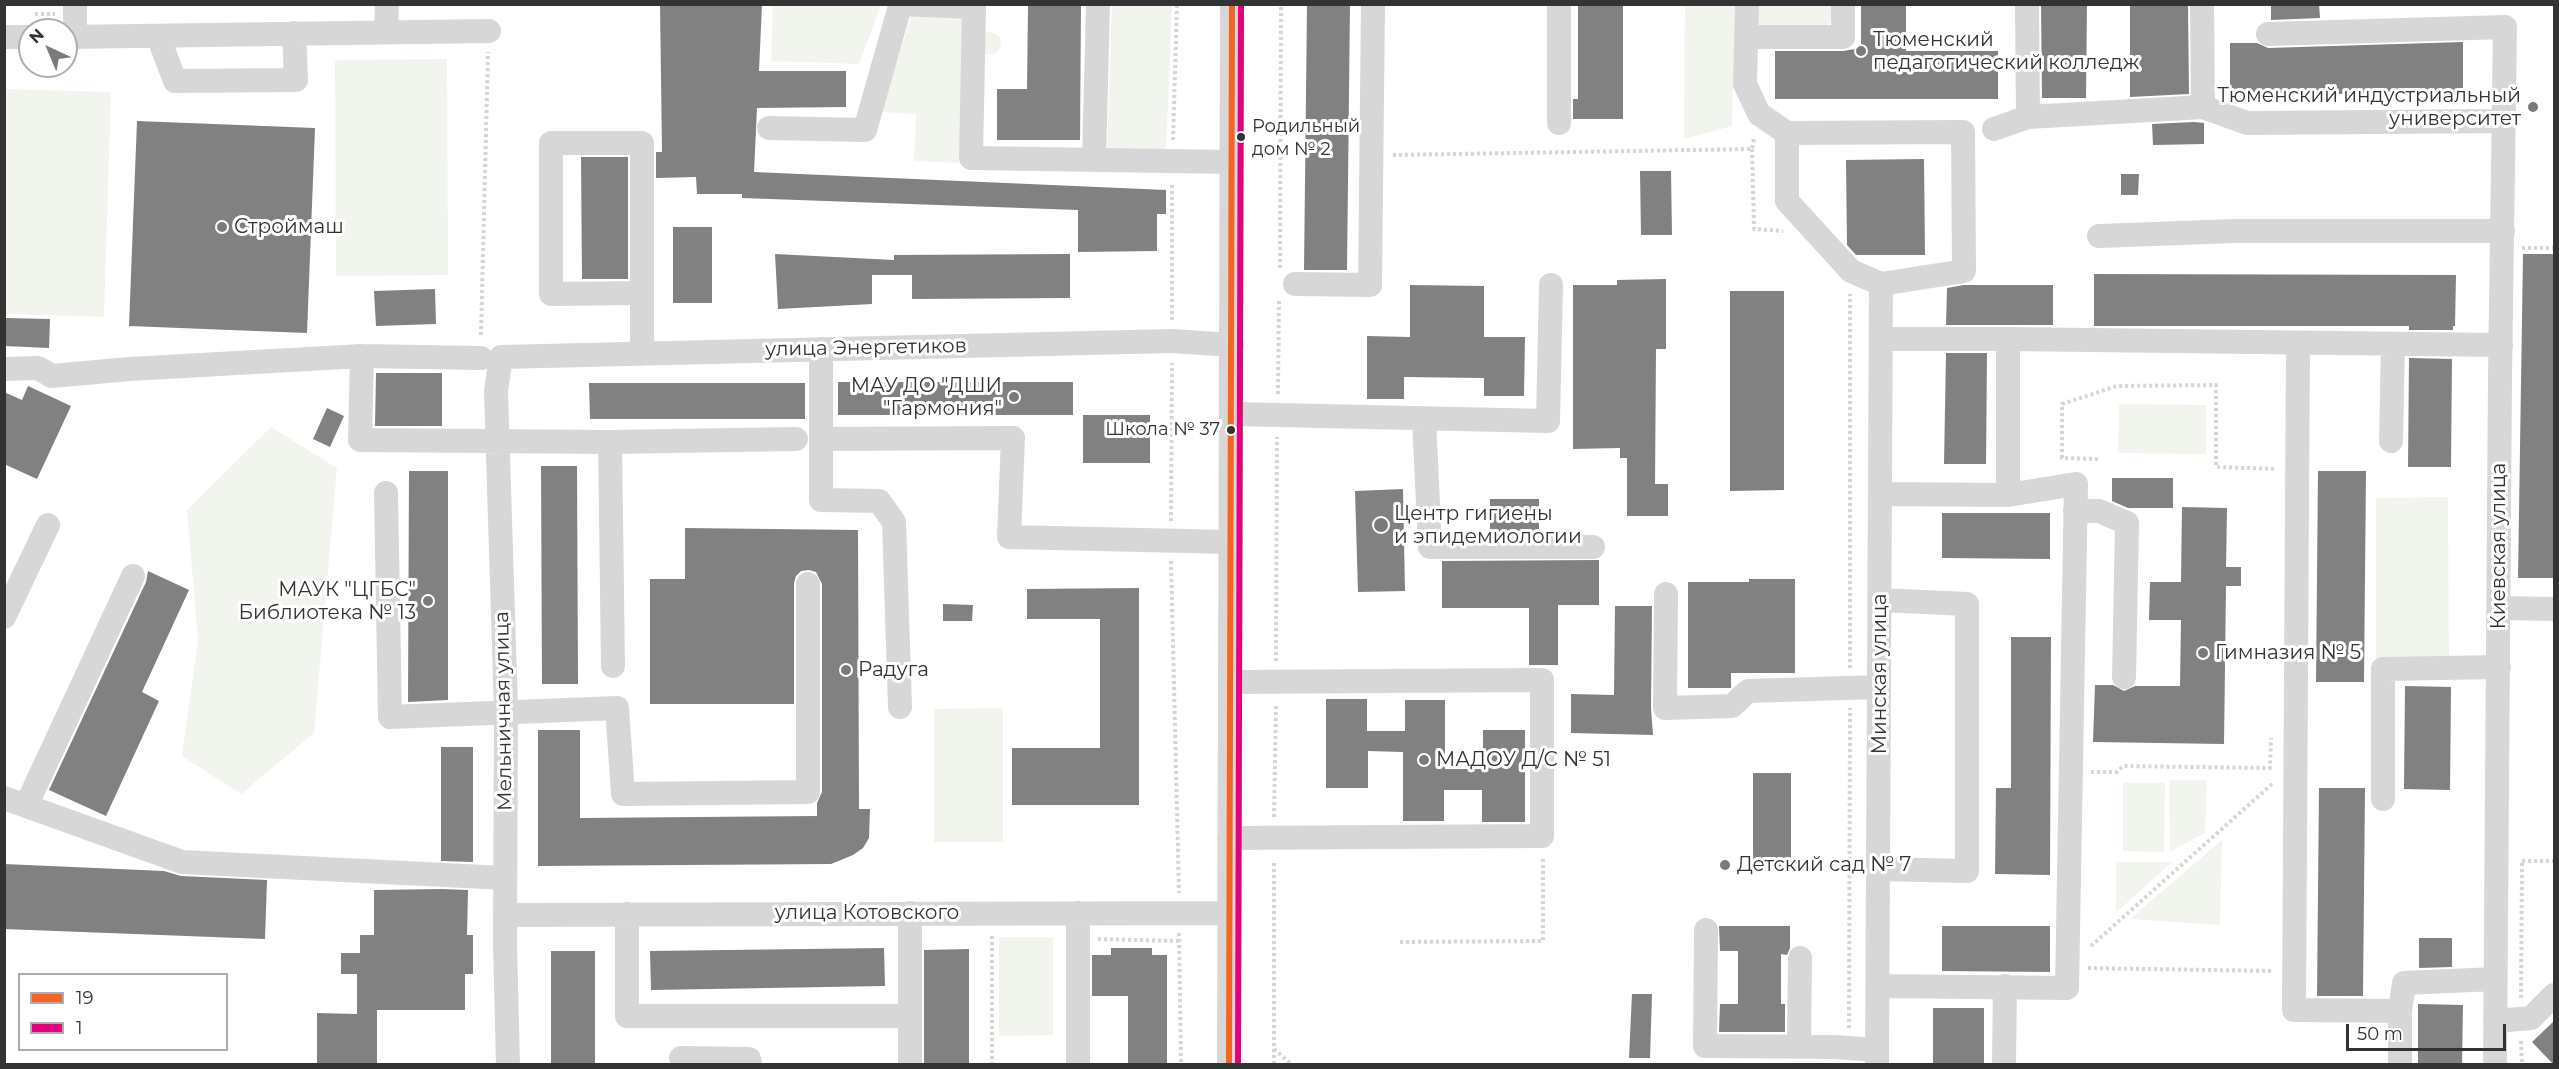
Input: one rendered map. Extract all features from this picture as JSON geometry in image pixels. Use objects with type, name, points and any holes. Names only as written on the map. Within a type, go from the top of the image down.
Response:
[{"type":"street","points":[[386,32],[387,4]]},
{"type":"street","points":[[1094,160],[1098,4]]},
{"type":"street","points":[[1229,1065],[1232,4]]},
{"type":"street","points":[[1285,284],[1370,285],[1373,4]]},
{"type":"street","points":[[1559,4],[1559,123]]},
{"type":"street","points":[[1747,4],[1745,84],[1759,114],[1786,133],[1964,132],[1964,271],[1881,284],[1851,271],[1787,201],[1786,133]]},
{"type":"street","points":[[1746,37],[1843,38],[1843,4]]},
{"type":"street","points":[[2027,4],[2028,117]]},
{"type":"street","points":[[2202,4],[2203,107]]},
{"type":"street","points":[[769,128],[865,130],[900,5],[974,8],[971,158],[1232,162]]},
{"type":"street","name":"Киевская улица","points":[[2268,34],[2505,27],[2495,1065]]},
{"type":"street","points":[[78,37],[489,31]]},
{"type":"street","points":[[158,36],[175,81],[296,80],[294,33]]},
{"type":"street","points":[[1994,129],[2028,117],[2203,107],[2247,123],[2505,121]]},
{"type":"street","points":[[642,293],[551,294],[550,143],[642,142],[642,293],[642,354]]},
{"type":"street","points":[[2099,236],[2234,231],[2503,239]]},
{"type":"street","name":"Минская улица","points":[[1877,1058],[1881,284]]},
{"type":"street","points":[[1232,414],[1548,421],[1551,285]]},
{"type":"street","points":[[1881,339],[2501,345]]},
{"type":"street","points":[[2008,339],[2008,495]]},
{"type":"street","name":"улица Энергетиков","points":[[4,369],[38,368],[52,376],[130,369],[362,356],[491,358],[1172,341],[1232,345]]},
{"type":"street","points":[[2298,343],[2294,1010],[2400,1011]]},
{"type":"street","points":[[2391,441],[2393,344]]},
{"type":"street","points":[[821,349],[821,500],[879,501],[894,522],[900,706]]},
{"type":"street","points":[[362,356],[360,440],[610,442],[796,439]]},
{"type":"street","name":"Мельничная улица","points":[[491,358],[496,390],[506,711],[508,1065]]},
{"type":"street","points":[[1424,418],[1430,547],[1593,547]]},
{"type":"street","points":[[821,439],[1013,438],[1009,537],[1231,542]]},
{"type":"street","points":[[610,442],[614,666]]},
{"type":"street","points":[[1878,986],[2067,988],[2076,484],[2008,495],[1880,494]]},
{"type":"street","points":[[386,493],[390,717],[617,708],[623,794],[808,792],[808,584]]},
{"type":"street","points":[[2075,511],[2098,511],[2127,523],[2124,677]]},
{"type":"street","points":[[4,617],[48,525]]},
{"type":"street","points":[[133,576],[15,802],[182,862],[506,878]]},
{"type":"street","points":[[1666,594],[1665,708],[1732,706],[1748,691],[1879,687]]},
{"type":"street","points":[[1878,869],[1967,871],[1967,604],[1880,600]]},
{"type":"street","points":[[2499,608],[2554,609]]},
{"type":"street","points":[[2384,799],[2384,669],[2499,667]]},
{"type":"street","points":[[1229,838],[1542,836],[1542,680],[1231,682]]},
{"type":"street","points":[[1078,913],[1078,1065]]},
{"type":"street","name":"улица Котовского","points":[[506,915],[1229,913]]},
{"type":"street","points":[[627,914],[627,1016],[910,1016]]},
{"type":"street","points":[[910,914],[910,1065]]},
{"type":"street","points":[[1706,930],[1705,1046],[1799,1047],[1877,1058]]},
{"type":"street","points":[[1799,1047],[1800,958]]},
{"type":"street","points":[[2400,1065],[2400,1011],[2404,983],[2495,979]]},
{"type":"street","points":[[2004,1065],[2005,986]]},
{"type":"street","points":[[2495,1021],[2531,1018],[2554,995]]},
{"type":"street","points":[[681,1058],[749,1059],[750,1065]]},
{"type":"path","points":[[1177,4],[1172,160],[1171,540],[1181,1065]]},
{"type":"path","points":[[1274,1065],[1277,415],[1285,284],[1281,4]]},
{"type":"path","points":[[489,31],[491,358]]},
{"type":"path","points":[[1373,156],[1752,149],[1759,114]]},
{"type":"path","points":[[2503,239],[2554,248]]},
{"type":"path","points":[[2098,459],[2062,459],[2062,404],[2117,386],[2216,386],[2216,467],[2278,469],[2278,481]]},
{"type":"path","points":[[2270,768],[2271,732]]},
{"type":"path","points":[[2088,771],[2117,772],[2123,766],[2270,768],[2295,764]]},
{"type":"path","points":[[2067,967],[2295,764]]},
{"type":"path","points":[[1400,942],[1543,941],[1542,836]]},
{"type":"path","points":[[2498,861],[2554,861]]},
{"type":"path","points":[[2522,861],[2522,1065]]},
{"type":"path","points":[[992,931],[992,1065]]},
{"type":"path","points":[[1078,938],[1179,941]]},
{"type":"path","points":[[2067,967],[2294,972]]},
{"type":"path","points":[[1274,1049],[1291,1065]]},
{"type":"shaded area","points":[[773,4],[881,5],[859,64],[771,61]]},
{"type":"shaded area","points":[[1112,5],[1172,5],[1166,152],[1107,150]]},
{"type":"shaded area","points":[[1685,5],[1735,5],[1732,126],[1684,139]]},
{"type":"shaded area","points":[[1751,5],[1831,5],[1831,21],[1826,29],[1756,28]]},
{"type":"shaded area","points":[[913,11],[965,13],[959,163],[914,161],[916,114],[880,112]]},
{"type":"shaded area","points":[[989,31],[999,36],[1001,40],[1000,48],[992,54],[983,53],[983,33]]},
{"type":"shaded area","points":[[447,59],[448,275],[336,276],[335,60]]},
{"type":"shaded area","points":[[5,89],[111,92],[104,317],[5,314]]},
{"type":"shaded area","points":[[2119,404],[2206,405],[2206,454],[2118,453]]},
{"type":"shaded area","points":[[271,427],[337,468],[314,733],[241,794],[182,756],[198,640],[187,510]]},
{"type":"shaded area","points":[[2448,497],[2449,662],[2376,662],[2376,498]]},
{"type":"shaded area","points":[[1003,708],[1003,842],[934,842],[934,709]]},
{"type":"shaded area","points":[[2169,780],[2207,780],[2205,833],[2170,852]]},
{"type":"shaded area","points":[[2123,783],[2165,783],[2164,852],[2123,851]]},
{"type":"shaded area","points":[[2222,840],[2220,925],[2130,919]]},
{"type":"shaded area","points":[[2116,862],[2172,862],[2116,913]]},
{"type":"shaded area","points":[[999,937],[1053,937],[1053,1035],[999,1036]]},
{"type":"building","points":[[660,4],[762,4],[759,71],[846,71],[846,107],[757,108],[754,172],[1166,190],[1166,214],[1157,214],[1157,251],[1078,252],[1078,210],[742,198],[742,194],[697,194],[696,177],[656,178],[656,152],[662,152]]},
{"type":"building","points":[[1081,4],[1080,140],[997,140],[997,89],[1027,89],[1028,6]]},
{"type":"building","points":[[1307,4],[1350,4],[1347,270],[1304,270]]},
{"type":"building","points":[[1578,4],[1623,4],[1623,119],[1573,119],[1573,99],[1578,99]]},
{"type":"building","points":[[1861,4],[1906,4],[1906,51],[1998,51],[1998,99],[1775,99],[1775,51],[1843,51],[1861,48]]},
{"type":"building","points":[[2041,4],[2087,4],[2086,98],[2042,98]]},
{"type":"building","points":[[2130,4],[2188,4],[2189,94],[2130,97]]},
{"type":"building","points":[[2271,4],[2319,4],[2320,18],[2271,20]]},
{"type":"building","points":[[2463,42],[2463,94],[2230,94],[2230,43],[2257,43],[2268,48]]},
{"type":"building","name":"Строймаш","points":[[137,121],[315,128],[307,333],[129,326]]},
{"type":"building","points":[[2204,123],[2204,144],[2153,145],[2152,124]]},
{"type":"building","points":[[581,157],[628,157],[628,279],[582,279]]},
{"type":"building","points":[[1924,159],[1925,255],[1856,255],[1847,245],[1846,160]]},
{"type":"building","points":[[1640,171],[1671,171],[1672,235],[1641,235]]},
{"type":"building","points":[[2121,174],[2139,174],[2138,195],[2121,195]]},
{"type":"building","points":[[673,227],[712,227],[712,303],[673,303]]},
{"type":"building","points":[[775,254],[894,260],[894,255],[1070,254],[1070,298],[912,299],[912,275],[872,275],[872,304],[778,309]]},
{"type":"building","points":[[2523,254],[2554,254],[2554,578],[2518,578]]},
{"type":"building","points":[[2094,274],[2456,275],[2455,326],[2453,330],[2409,330],[2409,326],[2094,326]]},
{"type":"building","points":[[1666,279],[1666,349],[1656,349],[1655,484],[1668,484],[1668,516],[1627,516],[1627,458],[1620,458],[1620,448],[1573,449],[1573,285],[1617,285],[1617,280]]},
{"type":"building","points":[[1410,285],[1484,286],[1484,337],[1525,337],[1524,396],[1484,396],[1484,378],[1404,377],[1404,399],[1367,399],[1367,336],[1410,337]]},
{"type":"building","points":[[1964,285],[2053,285],[2053,325],[1946,325],[1947,288]]},
{"type":"building","points":[[435,289],[436,324],[376,326],[374,291]]},
{"type":"building","points":[[1730,291],[1784,291],[1784,490],[1730,491]]},
{"type":"building","points":[[4,318],[50,319],[49,348],[4,346]]},
{"type":"building","points":[[1946,353],[1987,353],[1986,464],[1944,464]]},
{"type":"building","points":[[2409,358],[2452,359],[2451,467],[2408,467]]},
{"type":"building","points":[[376,373],[442,373],[442,426],[375,426]]},
{"type":"building","points":[[838,382],[1073,382],[1073,415],[838,415]]},
{"type":"building","points":[[589,383],[805,383],[805,419],[590,419]]},
{"type":"building","points":[[28,386],[71,406],[37,479],[4,464],[4,392],[22,400]]},
{"type":"building","points":[[327,408],[344,416],[330,447],[313,439]]},
{"type":"building","points":[[1083,415],[1150,415],[1150,463],[1083,463]]},
{"type":"building","points":[[541,466],[577,466],[578,684],[542,684]]},
{"type":"building","points":[[409,471],[448,471],[448,700],[408,702]]},
{"type":"building","points":[[2318,471],[2366,471],[2364,682],[2316,682]]},
{"type":"building","points":[[2112,478],[2173,478],[2173,508],[2128,508],[2112,501]]},
{"type":"building","points":[[1403,489],[1405,591],[1358,592],[1355,491]]},
{"type":"building","points":[[1490,499],[1539,499],[1539,533],[1490,533]]},
{"type":"building","name":"Гимназия № 5","points":[[2182,507],[2227,508],[2226,567],[2241,567],[2241,586],[2226,586],[2224,744],[2093,742],[2095,685],[2113,685],[2124,691],[2135,686],[2180,686],[2181,620],[2149,620],[2150,582],[2181,582]]},
{"type":"building","points":[[1942,513],[2050,513],[2050,559],[1942,558]]},
{"type":"building","points":[[685,528],[858,530],[859,809],[870,809],[869,838],[863,848],[853,855],[831,864],[538,866],[538,730],[580,730],[580,818],[817,816],[817,803],[822,792],[822,584],[816,572],[801,571],[794,583],[794,704],[650,704],[650,579],[685,579]]},
{"type":"building","points":[[1599,560],[1599,605],[1558,605],[1558,665],[1529,665],[1529,608],[1442,608],[1442,561]]},
{"type":"building","points":[[148,571],[189,590],[142,692],[159,701],[106,816],[49,790],[146,582]]},
{"type":"building","points":[[1749,579],[1795,579],[1795,673],[1731,673],[1731,688],[1688,688],[1688,582],[1749,582]]},
{"type":"building","points":[[1139,588],[1139,805],[1012,805],[1012,748],[1100,748],[1100,619],[1027,619],[1027,589]]},
{"type":"building","points":[[943,604],[973,605],[972,621],[943,621]]},
{"type":"building","points":[[1615,606],[1652,606],[1653,735],[1571,733],[1571,694],[1614,695]]},
{"type":"building","points":[[2011,637],[2051,637],[2050,875],[1995,874],[1996,788],[2011,788]]},
{"type":"building","points":[[2405,686],[2451,687],[2450,790],[2404,789]]},
{"type":"building","name":"МАДОУ Д/С № 51","points":[[1326,699],[1367,699],[1367,731],[1405,731],[1405,700],[1445,700],[1445,769],[1483,769],[1483,730],[1525,730],[1525,822],[1482,822],[1482,790],[1444,790],[1444,821],[1403,821],[1403,752],[1368,751],[1368,788],[1326,788]]},
{"type":"building","points":[[441,747],[473,747],[473,862],[441,861]]},
{"type":"building","points":[[1753,773],[1791,773],[1791,867],[1753,867]]},
{"type":"building","points":[[2319,788],[2365,788],[2363,996],[2317,996]]},
{"type":"building","points":[[4,864],[164,871],[181,876],[267,880],[265,939],[4,929]]},
{"type":"building","points":[[374,890],[468,890],[467,935],[473,935],[473,974],[465,974],[465,1010],[377,1010],[377,1065],[317,1065],[317,1013],[357,1014],[357,974],[341,974],[341,953],[360,953],[360,935],[374,935]]},
{"type":"building","points":[[1719,926],[1790,926],[1790,948],[1787,955],[1781,954],[1781,1004],[1785,1004],[1785,1032],[1719,1032],[1720,1004],[1738,1004],[1738,951],[1720,951]]},
{"type":"building","points":[[1942,926],[2050,926],[2050,972],[1942,971]]},
{"type":"building","points":[[2419,938],[2452,938],[2452,967],[2419,968]]},
{"type":"building","points":[[884,948],[885,986],[651,990],[650,951]]},
{"type":"building","points":[[1111,948],[1152,948],[1152,955],[1167,955],[1167,1065],[1128,1065],[1128,996],[1092,996],[1092,955],[1111,955]]},
{"type":"building","points":[[969,949],[969,1065],[924,1065],[924,950]]},
{"type":"building","points":[[551,951],[595,951],[595,1065],[551,1065]]},
{"type":"building","points":[[1632,994],[1652,994],[1650,1058],[1629,1058]]},
{"type":"building","points":[[2418,1004],[2463,1005],[2462,1065],[2418,1065]]},
{"type":"building","points":[[1933,1008],[1984,1008],[1984,1065],[1933,1065]]},
{"type":"building","points":[[2554,1021],[2554,1065],[2532,1042]]},
{"type":"transit line","name":"19","points":[[1229,1064],[1232,4]]},
{"type":"transit line","name":"1","points":[[1238,1064],[1241,4]]},
{"type":"place","name":"Тюменский педагогический колледж","points":[[1861,51]]},
{"type":"place","name":"Тюменский индустриальный университет","points":[[2533,107]]},
{"type":"place","name":"Родильный дом № 2","points":[[1241,137]]},
{"type":"place","name":"Строймаш","points":[[222,227]]},
{"type":"place","name":"МАУ ДО \"ДШИ \"Гармония\"","points":[[1014,397]]},
{"type":"place","name":"Школа № 37","points":[[1231,430]]},
{"type":"place","name":"Центр гигиены и эпидемиологии","points":[[1381,525]]},
{"type":"place","name":"МАУК \"ЦГБС\" Библиотека № 13","points":[[428,601]]},
{"type":"place","name":"Гимназия № 5","points":[[2203,653]]},
{"type":"place","name":"Радуга","points":[[846,670]]},
{"type":"place","name":"МАДОУ Д/С № 51","points":[[1424,760]]},
{"type":"place","name":"Детский сад № 7","points":[[1725,865]]}]
